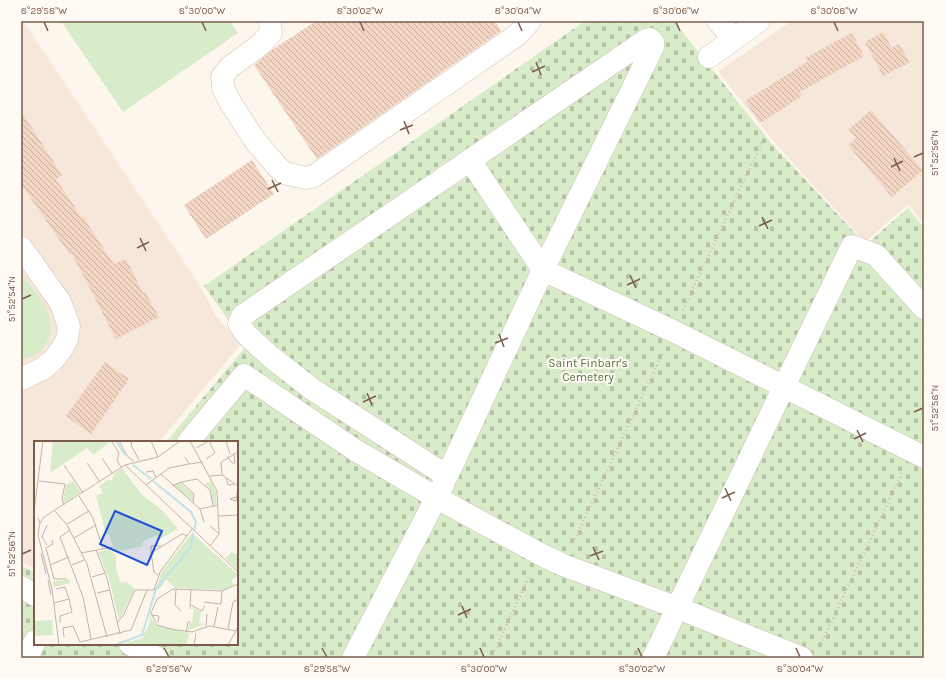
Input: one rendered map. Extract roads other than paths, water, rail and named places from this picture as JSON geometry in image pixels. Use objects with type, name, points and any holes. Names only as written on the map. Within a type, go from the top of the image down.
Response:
[{"type":"street","points":[[270,21],[271,33],[262,44],[230,67],[222,77],[223,88],[230,102],[256,142],[276,165],[284,173],[306,178],[314,176],[510,40],[530,21]]},
{"type":"street","points":[[718,21],[734,39]]},
{"type":"street","points":[[709,57],[759,21]]},
{"type":"street","points":[[353,658],[437,498],[542,270],[653,47],[653,42],[650,39],[646,40],[242,316],[239,324],[246,334],[271,357],[312,389],[447,476]]},
{"type":"street","points":[[470,160],[542,270],[673,331],[918,454]]},
{"type":"street","points":[[653,658],[852,246],[876,255],[924,308]]},
{"type":"street","points":[[21,247],[60,302],[69,326],[67,338],[61,350],[54,359],[44,368],[21,379]]},
{"type":"street","points":[[189,441],[244,375],[355,450],[437,498],[540,554],[563,565],[678,608],[810,654]]},
{"type":"street","points":[[21,587],[34,594]]},
{"type":"street","points":[[27,658],[34,643]]},
{"type":"street","points":[[132,645],[157,658]]},
{"type":"park label","name":"Saint Finbarr's Cemetery","points":[[588,370]]}]
